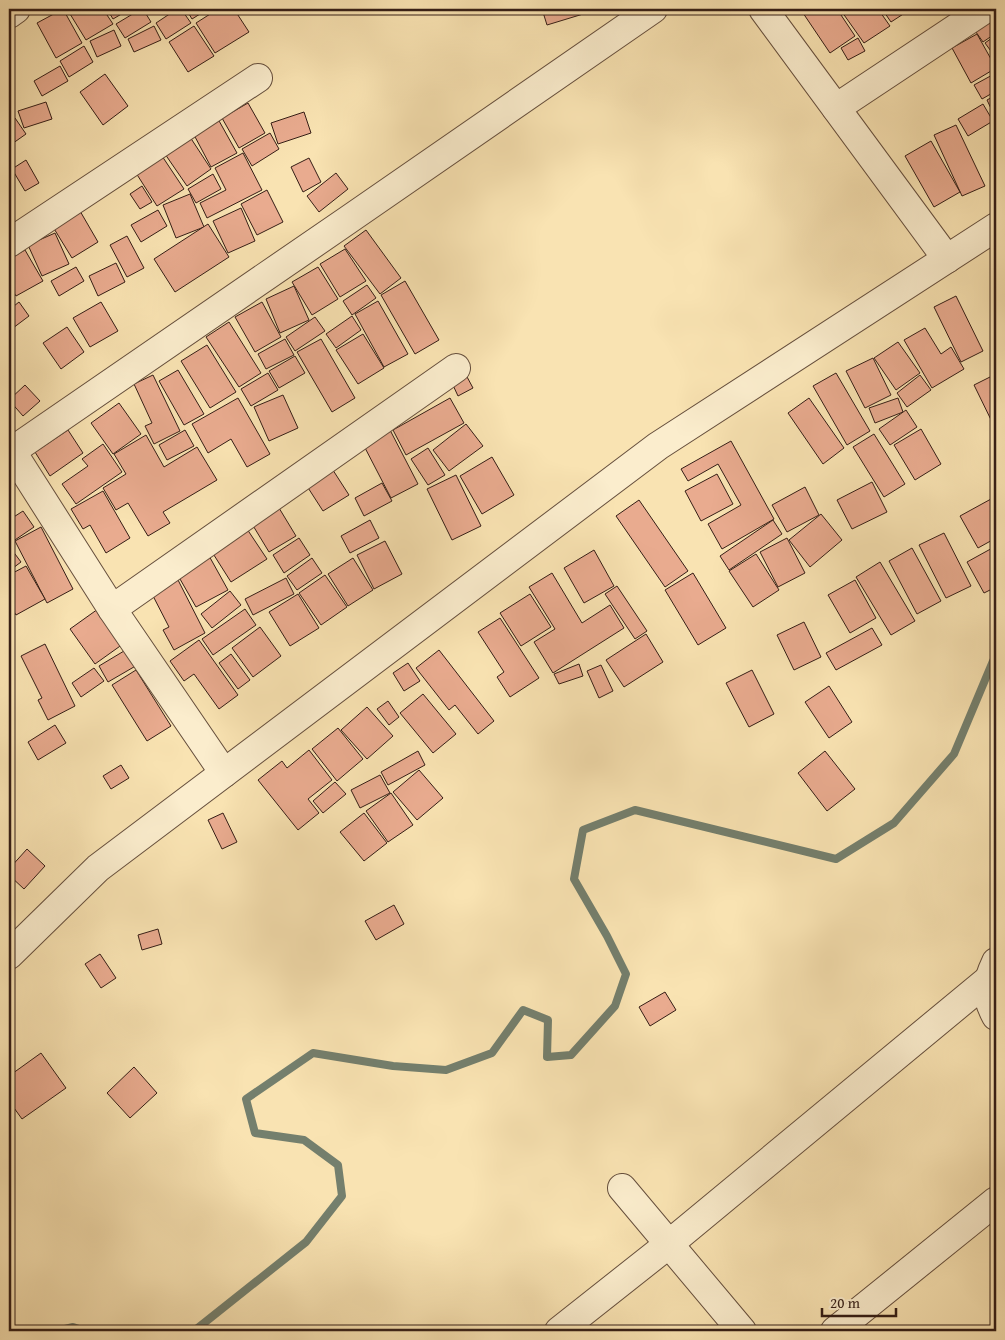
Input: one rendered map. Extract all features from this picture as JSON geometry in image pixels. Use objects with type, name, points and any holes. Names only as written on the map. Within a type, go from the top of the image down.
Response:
[{"type":"street","points":[[9,14],[16,9]]},
{"type":"street","points":[[224,773],[112,609],[10,450],[340,226],[654,9]]},
{"type":"street","points":[[763,9],[947,258]]},
{"type":"street","points":[[836,108],[985,9]]},
{"type":"street","points":[[9,243],[258,78]]},
{"type":"street","points":[[9,955],[98,868],[658,446],[996,227]]},
{"type":"street","points":[[112,609],[456,368]]},
{"type":"street","points":[[992,971],[989,1000],[996,1016]]},
{"type":"street","points":[[559,1331],[669,1244],[992,971]]},
{"type":"street","points":[[622,1188],[742,1331]]},
{"type":"street","points":[[834,1331],[996,1201]]},
{"type":"building","points":[[63,9],[82,43],[56,58],[37,23]]},
{"type":"building","points":[[67,9],[103,9],[113,24],[86,40]]},
{"type":"building","points":[[107,9],[130,9],[113,19]]},
{"type":"building","points":[[143,9],[151,22],[125,38],[116,24]]},
{"type":"building","points":[[177,9],[181,9],[191,23],[166,39],[156,23]]},
{"type":"building","points":[[186,9],[208,9],[192,19]]},
{"type":"building","points":[[218,9],[234,9],[249,32],[215,53],[196,23]]},
{"type":"building","points":[[542,9],[593,9],[593,11],[547,25]]},
{"type":"building","points":[[808,9],[837,9],[855,36],[830,53],[803,13]]},
{"type":"building","points":[[847,9],[878,9],[890,26],[864,43],[842,12]]},
{"type":"building","points":[[882,9],[911,9],[891,22]]},
{"type":"building","points":[[986,15],[996,33],[983,42],[971,25]]},
{"type":"building","points":[[154,26],[161,40],[134,52],[128,39]]},
{"type":"building","points":[[194,26],[214,56],[188,72],[169,42]]},
{"type":"building","points":[[114,30],[121,46],[97,57],[90,41]]},
{"type":"building","points":[[977,34],[996,68],[971,83],[952,48]]},
{"type":"building","points":[[996,35],[996,58],[985,43]]},
{"type":"building","points":[[858,38],[865,51],[848,60],[841,48]]},
{"type":"building","points":[[84,46],[93,62],[69,77],[60,61]]},
{"type":"building","points":[[60,66],[68,81],[42,96],[34,81]]},
{"type":"building","points":[[996,73],[996,91],[982,99],[974,85]]},
{"type":"building","points":[[105,74],[128,106],[103,125],[80,92]]},
{"type":"building","points":[[996,95],[996,119],[987,100]]},
{"type":"building","points":[[46,102],[52,119],[24,128],[18,111]]},
{"type":"building","points":[[248,103],[265,133],[239,148],[222,118]]},
{"type":"building","points":[[983,104],[993,121],[968,136],[958,119]]},
{"type":"building","points":[[304,112],[311,133],[278,144],[271,123]]},
{"type":"building","points":[[15,118],[26,134],[9,146],[9,123]]},
{"type":"building","points":[[218,119],[237,153],[211,167],[193,133]]},
{"type":"building","points":[[956,125],[985,186],[962,196],[934,135]]},
{"type":"building","points":[[270,133],[279,149],[252,166],[242,149]]},
{"type":"building","points":[[190,137],[211,169],[187,186],[165,154]]},
{"type":"building","points":[[931,141],[960,192],[934,207],[905,156]]},
{"type":"building","points":[[243,153],[262,190],[207,218],[200,203],[226,190],[215,168]]},
{"type":"building","points":[[162,156],[184,189],[157,206],[136,173]]},
{"type":"building","points":[[309,158],[321,182],[303,192],[291,167]]},
{"type":"building","points":[[26,160],[39,183],[25,191],[12,169]]},
{"type":"building","points":[[336,173],[348,189],[319,212],[307,196]]},
{"type":"building","points":[[213,174],[221,189],[196,203],[188,189]]},
{"type":"building","points":[[142,186],[152,202],[140,209],[130,194]]},
{"type":"building","points":[[267,190],[283,222],[257,235],[241,204]]},
{"type":"building","points":[[190,194],[204,227],[176,238],[163,205]]},
{"type":"building","points":[[241,208],[255,241],[228,253],[213,221]]},
{"type":"building","points":[[158,210],[167,226],[141,242],[131,225]]},
{"type":"building","points":[[80,211],[98,242],[72,258],[53,227]]},
{"type":"building","points":[[208,224],[229,257],[175,292],[154,259]]},
{"type":"building","points":[[366,230],[401,278],[380,294],[344,246]]},
{"type":"building","points":[[55,233],[69,264],[42,276],[28,245]]},
{"type":"building","points":[[127,236],[144,268],[127,277],[110,245]]},
{"type":"building","points":[[345,249],[366,281],[340,297],[320,264]]},
{"type":"building","points":[[25,250],[43,281],[16,296],[9,284],[9,259]]},
{"type":"building","points":[[116,263],[125,282],[98,296],[89,276]]},
{"type":"building","points":[[76,267],[84,281],[59,296],[51,281]]},
{"type":"building","points":[[318,267],[338,299],[312,315],[292,282]]},
{"type":"building","points":[[405,281],[439,340],[415,354],[381,295]]},
{"type":"building","points":[[367,285],[376,298],[352,315],[343,301]]},
{"type":"building","points":[[294,286],[309,320],[280,333],[266,299]]},
{"type":"building","points":[[956,296],[983,351],[961,362],[934,307]]},
{"type":"building","points":[[378,301],[408,354],[384,367],[355,314]]},
{"type":"building","points":[[19,302],[29,316],[9,331],[9,310]]},
{"type":"building","points":[[101,302],[118,331],[90,347],[73,318]]},
{"type":"building","points":[[262,302],[281,337],[255,352],[235,317]]},
{"type":"building","points":[[352,316],[361,330],[336,348],[326,334]]},
{"type":"building","points":[[315,317],[325,331],[295,351],[286,337]]},
{"type":"building","points":[[229,322],[261,373],[239,387],[206,337]]},
{"type":"building","points":[[67,327],[84,352],[61,369],[43,343]]},
{"type":"building","points":[[925,328],[941,354],[951,347],[964,369],[932,388],[904,340]]},
{"type":"building","points":[[363,334],[384,368],[358,384],[336,350]]},
{"type":"building","points":[[285,339],[294,355],[266,369],[258,354]]},
{"type":"building","points":[[321,339],[355,398],[332,412],[297,352]]},
{"type":"building","points":[[898,342],[920,373],[896,390],[874,358]]},
{"type":"building","points":[[207,345],[236,392],[210,408],[181,361]]},
{"type":"building","points":[[295,356],[305,373],[279,388],[269,371]]},
{"type":"building","points":[[873,358],[891,395],[865,408],[846,371]]},
{"type":"building","points":[[178,370],[204,414],[184,425],[159,381]]},
{"type":"building","points":[[268,373],[278,390],[251,406],[241,389]]},
{"type":"building","points":[[836,373],[870,431],[847,445],[813,386]]},
{"type":"building","points":[[153,375],[180,431],[154,444],[145,426],[152,423],[134,384]]},
{"type":"building","points":[[466,375],[473,388],[458,396],[452,383]]},
{"type":"building","points":[[920,375],[931,390],[907,407],[897,393]]},
{"type":"building","points":[[994,375],[996,380],[996,430],[974,385]]},
{"type":"building","points":[[25,385],[40,401],[23,416],[9,400]]},
{"type":"building","points":[[283,395],[298,428],[269,441],[254,407]]},
{"type":"building","points":[[238,398],[270,454],[247,467],[231,439],[208,453],[192,424]]},
{"type":"building","points":[[450,398],[464,423],[406,455],[393,430]]},
{"type":"building","points":[[809,398],[844,448],[823,464],[788,413]]},
{"type":"building","points":[[898,398],[903,412],[875,423],[869,408]]},
{"type":"building","points":[[119,403],[141,434],[113,454],[91,423]]},
{"type":"building","points":[[906,410],[917,427],[890,445],[879,429]]},
{"type":"building","points":[[466,424],[483,446],[449,471],[433,450]]},
{"type":"building","points":[[921,429],[941,464],[915,480],[894,445]]},
{"type":"building","points":[[68,430],[83,453],[50,476],[35,452]]},
{"type":"building","points":[[185,430],[194,446],[167,460],[159,445]]},
{"type":"building","points":[[390,430],[418,484],[391,498],[363,444]]},
{"type":"building","points":[[874,434],[905,484],[884,497],[853,447]]},
{"type":"building","points":[[146,435],[164,467],[197,447],[217,480],[163,512],[170,523],[148,536],[128,503],[116,510],[103,488],[126,474],[114,454]]},
{"type":"building","points":[[731,441],[774,519],[722,549],[708,524],[741,505],[718,464],[688,481],[681,469]]},
{"type":"building","points":[[103,444],[122,472],[76,504],[62,484],[88,466],[82,459]]},
{"type":"building","points":[[428,448],[445,475],[428,485],[411,459]]},
{"type":"building","points":[[492,457],[514,495],[482,514],[460,476]]},
{"type":"building","points":[[329,464],[349,495],[323,511],[303,480]]},
{"type":"building","points":[[717,474],[733,504],[701,521],[685,491]]},
{"type":"building","points":[[456,475],[481,526],[452,540],[427,489]]},
{"type":"building","points":[[872,482],[887,512],[852,529],[837,500]]},
{"type":"building","points":[[382,483],[392,501],[364,516],[355,498]]},
{"type":"building","points":[[805,487],[819,515],[787,532],[772,505]]},
{"type":"building","points":[[103,491],[130,538],[106,553],[90,525],[83,529],[71,509]]},
{"type":"building","points":[[991,499],[996,509],[996,538],[978,548],[960,516]]},
{"type":"building","points":[[639,500],[688,571],[665,587],[616,516]]},
{"type":"building","points":[[276,503],[296,536],[269,552],[249,519]]},
{"type":"building","points":[[23,511],[34,527],[9,544],[9,520]]},
{"type":"building","points":[[821,514],[842,540],[810,567],[789,540]]},
{"type":"building","points":[[370,520],[379,538],[350,553],[341,536]]},
{"type":"building","points":[[773,520],[782,534],[729,570],[720,556]]},
{"type":"building","points":[[41,527],[73,589],[47,603],[15,541]]},
{"type":"building","points":[[247,529],[267,559],[231,582],[212,552]]},
{"type":"building","points":[[944,533],[971,586],[946,598],[919,545]]},
{"type":"building","points":[[299,538],[310,555],[284,573],[273,555]]},
{"type":"building","points":[[787,538],[805,573],[778,587],[760,552]]},
{"type":"building","points":[[385,541],[402,574],[374,589],[357,555]]},
{"type":"building","points":[[9,546],[21,562],[9,571]]},
{"type":"building","points":[[996,546],[996,587],[984,593],[967,562]]},
{"type":"building","points":[[912,548],[941,601],[917,614],[889,561]]},
{"type":"building","points":[[594,550],[614,586],[584,603],[564,568]]},
{"type":"building","points":[[208,554],[228,590],[196,607],[176,572]]},
{"type":"building","points":[[756,554],[779,590],[753,607],[729,571]]},
{"type":"building","points":[[312,558],[322,573],[297,590],[287,576]]},
{"type":"building","points":[[353,558],[373,590],[348,606],[328,574]]},
{"type":"building","points":[[880,562],[915,621],[891,635],[856,577]]},
{"type":"building","points":[[26,566],[45,599],[16,615],[9,603],[9,575]]},
{"type":"building","points":[[552,573],[582,623],[610,605],[624,628],[553,673],[534,642],[555,629],[529,587]]},
{"type":"building","points":[[693,573],[726,628],[698,645],[665,590]]},
{"type":"building","points":[[325,575],[347,607],[321,625],[299,593]]},
{"type":"building","points":[[177,578],[205,633],[174,650],[163,630],[169,627],[151,592]]},
{"type":"building","points":[[286,578],[294,594],[253,615],[245,599]]},
{"type":"building","points":[[855,580],[876,618],[850,633],[828,595]]},
{"type":"building","points":[[617,586],[647,631],[635,639],[605,594]]},
{"type":"building","points":[[230,591],[241,605],[212,628],[201,614]]},
{"type":"building","points":[[298,594],[319,628],[290,646],[269,612]]},
{"type":"building","points":[[530,594],[551,627],[521,646],[500,613]]},
{"type":"building","points":[[98,609],[123,644],[95,664],[70,629]]},
{"type":"building","points":[[245,609],[256,625],[213,655],[202,639]]},
{"type":"building","points":[[500,618],[539,678],[510,697],[497,677],[504,672],[478,632]]},
{"type":"building","points":[[804,622],[821,657],[794,670],[777,635]]},
{"type":"building","points":[[260,627],[281,656],[253,677],[232,648]]},
{"type":"building","points":[[872,628],[882,645],[836,670],[826,653]]},
{"type":"building","points":[[646,634],[663,662],[624,687],[606,660]]},
{"type":"building","points":[[199,640],[238,695],[219,709],[194,674],[184,681],[170,661]]},
{"type":"building","points":[[45,644],[75,706],[48,720],[38,700],[42,698],[21,656]]},
{"type":"building","points":[[129,648],[139,664],[108,682],[99,666]]},
{"type":"building","points":[[439,650],[494,721],[478,734],[455,705],[449,710],[416,668]]},
{"type":"building","points":[[231,654],[250,680],[238,689],[219,663]]},
{"type":"building","points":[[408,663],[420,681],[404,691],[393,673]]},
{"type":"building","points":[[579,664],[583,676],[559,684],[554,674]]},
{"type":"building","points":[[601,665],[613,691],[599,698],[587,671]]},
{"type":"building","points":[[94,668],[104,681],[81,697],[72,683]]},
{"type":"building","points":[[136,670],[171,726],[147,741],[112,685]]},
{"type":"building","points":[[752,670],[774,714],[749,727],[726,683]]},
{"type":"building","points":[[829,686],[852,722],[829,738],[805,702]]},
{"type":"building","points":[[423,694],[456,734],[433,753],[400,713]]},
{"type":"building","points":[[388,701],[399,717],[389,725],[377,709]]},
{"type":"building","points":[[367,707],[393,736],[367,759],[341,730]]},
{"type":"building","points":[[55,725],[66,743],[38,760],[28,742]]},
{"type":"building","points":[[338,728],[363,759],[337,781],[312,749]]},
{"type":"building","points":[[309,750],[332,780],[308,799],[319,813],[298,830],[258,780],[282,761],[287,768]]},
{"type":"building","points":[[418,751],[425,765],[388,785],[381,772]]},
{"type":"building","points":[[825,751],[855,789],[827,811],[798,773]]},
{"type":"building","points":[[121,765],[129,778],[111,789],[103,776]]},
{"type":"building","points":[[419,770],[443,798],[417,820],[393,792]]},
{"type":"building","points":[[380,775],[390,793],[360,808],[351,790]]},
{"type":"building","points":[[335,782],[346,794],[323,813],[313,801]]},
{"type":"building","points":[[391,793],[413,825],[388,842],[366,811]]},
{"type":"building","points":[[223,813],[237,842],[222,849],[208,820]]},
{"type":"building","points":[[364,813],[387,843],[364,861],[340,832]]},
{"type":"building","points":[[27,849],[45,866],[24,889],[9,875],[9,869]]},
{"type":"building","points":[[394,905],[404,924],[376,940],[365,921]]},
{"type":"building","points":[[158,929],[162,944],[142,950],[138,935]]},
{"type":"building","points":[[100,954],[116,978],[101,988],[85,964]]},
{"type":"building","points":[[665,992],[676,1010],[650,1026],[639,1007]]},
{"type":"building","points":[[41,1053],[66,1088],[22,1119],[9,1101],[9,1076]]},
{"type":"building","points":[[134,1067],[157,1093],[130,1118],[107,1093]]},
{"type":"waterway","points":[[194,1331],[306,1242],[342,1196],[338,1165],[304,1140],[255,1133],[246,1099],[313,1053],[393,1066],[446,1070],[492,1053],[523,1010],[548,1020],[547,1057],[571,1055],[615,1006],[626,974],[607,936],[574,879],[583,830],[635,810],[836,859],[894,823],[954,754],[993,661],[996,659]]},
{"type":"waterway","points":[[57,1331],[73,1327],[85,1331]]}]
